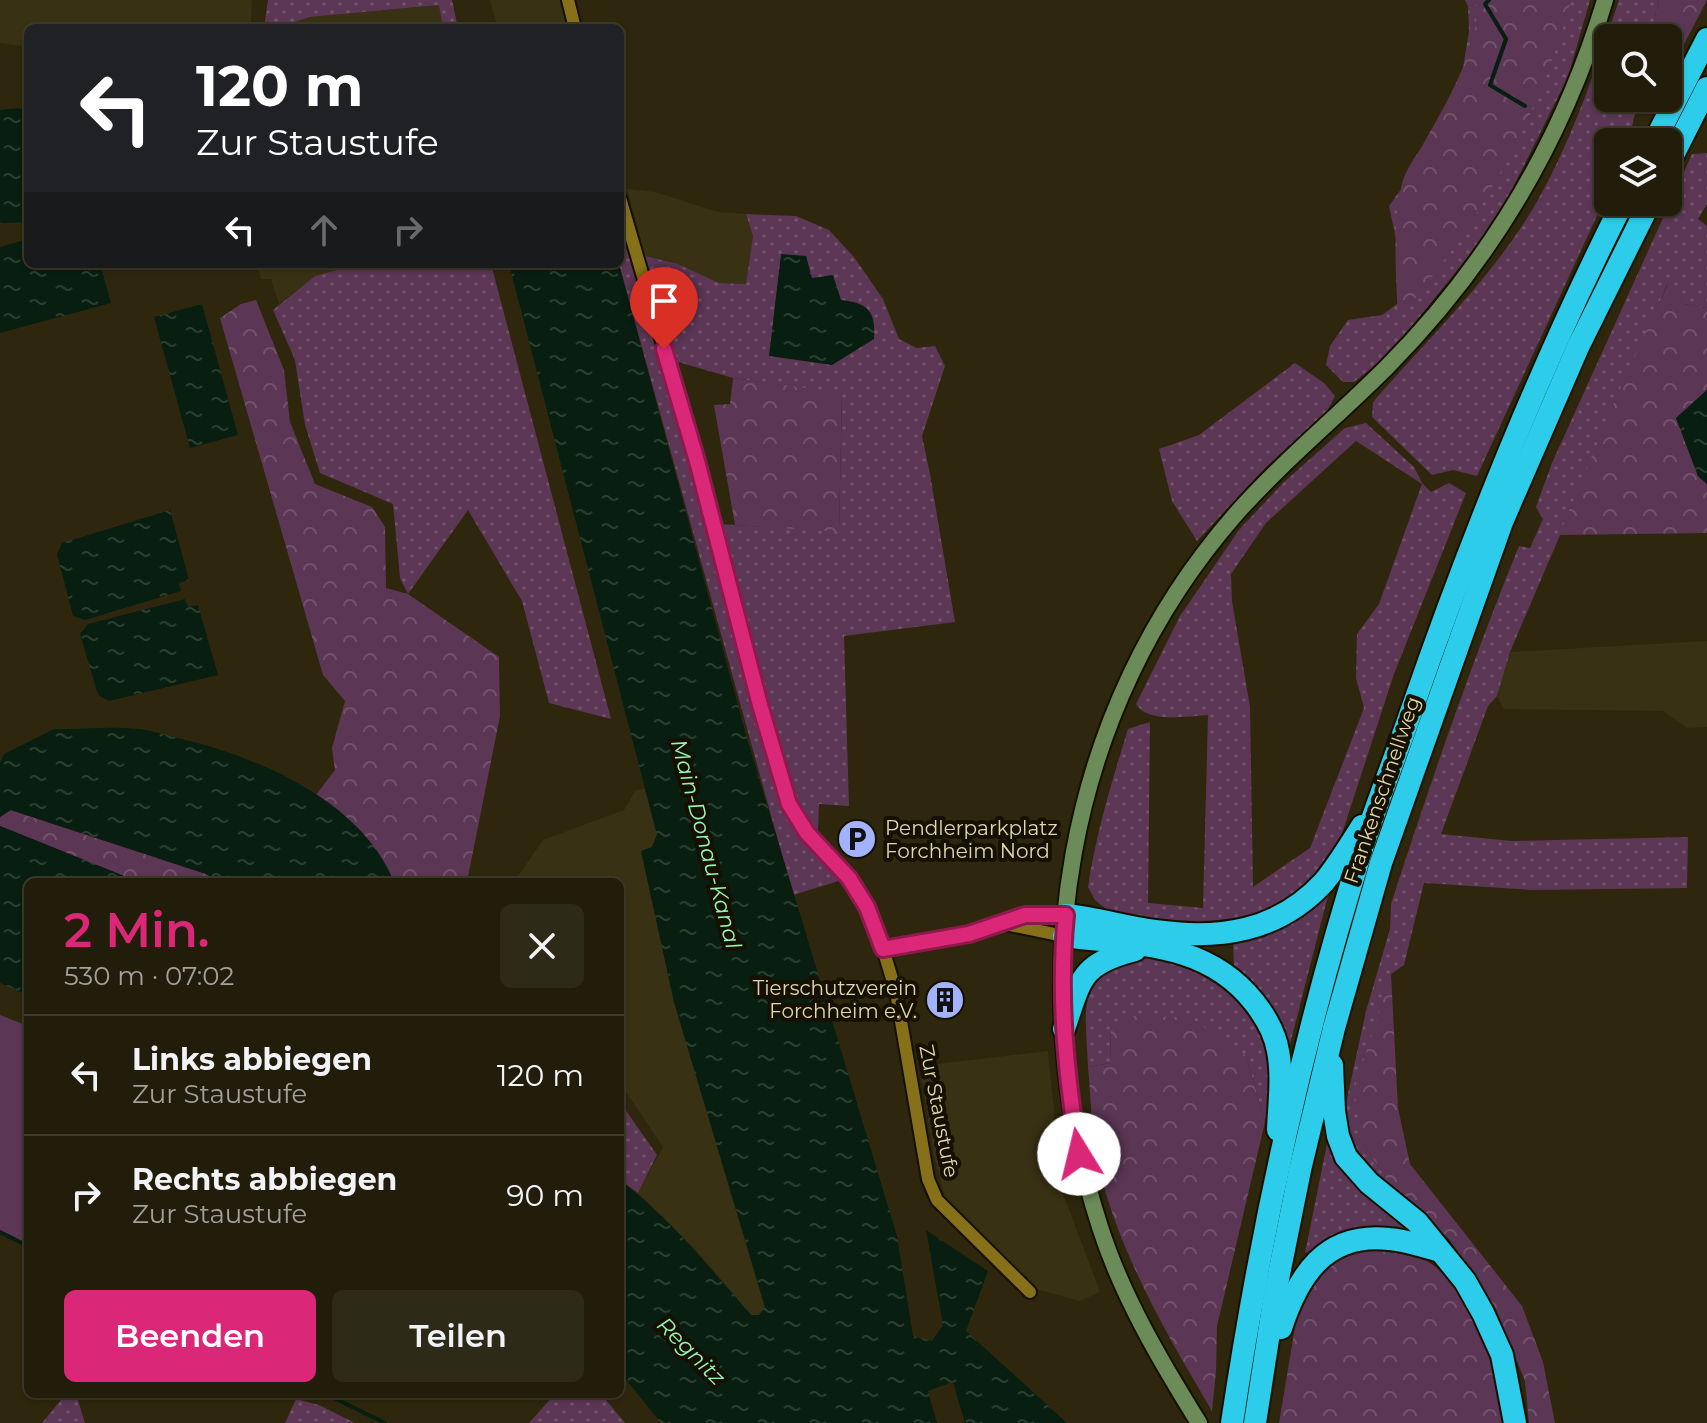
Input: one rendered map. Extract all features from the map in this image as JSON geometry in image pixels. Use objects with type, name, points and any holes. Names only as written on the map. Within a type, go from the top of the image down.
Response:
[{"type":"highway","points":[[1661,128],[1707,39]]},
{"type":"highway","points":[[1682,137],[1707,88]]},
{"type":"highway","name":"Frankenschnellweg","points":[[1232,1423],[1277,1175],[1313,1024],[1363,848],[1483,510],[1616,216]]},
{"type":"highway","name":"Frankenschnellweg","points":[[1255,1423],[1300,1170],[1334,1028],[1381,863],[1502,522],[1578,347],[1643,216]]},
{"type":"highway","points":[[1065,926],[1097,918],[1157,931],[1203,934],[1239,932],[1261,924],[1299,903],[1324,882],[1382,795]]},
{"type":"highway","points":[[1065,926],[1148,947],[1183,952],[1226,974],[1243,989],[1271,1029],[1278,1048],[1277,1175]]},
{"type":"highway","points":[[1064,1029],[1079,985],[1090,969],[1107,958],[1148,947]]},
{"type":"highway","points":[[1334,1028],[1331,1078],[1334,1111],[1338,1136],[1346,1157],[1369,1183],[1417,1222],[1465,1281],[1494,1336],[1508,1379],[1515,1423]]},
{"type":"highway","points":[[1266,1349],[1282,1327],[1294,1291],[1310,1268],[1328,1253],[1343,1245],[1375,1239],[1437,1250]]},
{"type":"main road","points":[[1199,1423],[1155,1349],[1101,1231],[1079,1154],[1069,1095],[1064,1029],[1065,926],[1076,830],[1089,782],[1129,681],[1164,613],[1195,566],[1236,514],[1388,366],[1460,286],[1491,244],[1552,140],[1577,82],[1605,0]]},
{"type":"street","points":[[568,0],[574,24]]},
{"type":"street","name":"Zur Staustufe","points":[[624,212],[697,461],[789,804],[807,833],[849,878],[867,907],[883,949],[896,992],[928,1179],[937,1200],[1030,1292]]},
{"type":"street","points":[[883,949],[969,934],[1025,915],[1065,926]]},
{"type":"street","points":[[1005,924],[1065,926]]},
{"type":"shaded area","points":[[0,0],[252,0],[250,24],[24,24],[24,46],[0,43]]},
{"type":"shaded area","points":[[490,0],[563,0],[570,24],[497,24]]},
{"type":"shaded area","points":[[440,5],[442,24],[289,24],[310,17]]},
{"type":"shaded area","points":[[627,189],[655,192],[718,212],[746,214],[753,236],[746,284],[719,283],[678,264],[645,256]]},
{"type":"shaded area","points":[[258,268],[344,268],[315,276],[279,304],[271,279],[261,279]]},
{"type":"shaded area","points":[[1707,641],[1707,727],[1687,728],[1663,711],[1504,709],[1497,696],[1510,652]]},
{"type":"shaded area","points":[[645,788],[657,835],[652,847],[641,851],[674,1002],[765,1308],[759,1315],[751,1315],[695,1249],[638,1193],[663,1147],[624,1089],[624,878],[517,878],[543,840],[624,810],[635,791]]},
{"type":"shaded area","points":[[1048,1051],[1062,1191],[1100,1292],[1080,1301],[1032,1288],[946,1201],[934,1156],[920,1066]]},
{"type":"green space","points":[[268,0],[452,0],[457,24],[442,24],[439,5],[310,17],[289,24],[265,24]]},
{"type":"green space","points":[[1465,0],[1571,0],[1542,86],[1502,169],[1454,247],[1398,318],[1396,234],[1402,184],[1467,57],[1473,39],[1477,5],[1468,6]]},
{"type":"green space","points":[[1508,0],[1590,0],[1568,77],[1495,224],[1390,353],[1354,382],[1343,382],[1326,365],[1330,346],[1348,320],[1382,315],[1408,296],[1389,206],[1458,99],[1469,31],[1468,6]]},
{"type":"green space","points":[[1619,0],[1659,0],[1653,24],[1611,24]]},
{"type":"green space","points":[[1659,0],[1707,0],[1682,48],[1682,24],[1653,24]]},
{"type":"green space","points":[[1594,73],[1594,112],[1635,112],[1632,128],[1594,128],[1594,216],[1597,216],[1477,476],[1453,470],[1432,475],[1372,417],[1373,402],[1483,279],[1522,226],[1552,174]]},
{"type":"green space","points":[[1707,153],[1707,204],[1698,219],[1707,226],[1707,308],[1684,304],[1667,285],[1510,652],[1497,696],[1488,706],[1441,834],[1511,841],[1688,837],[1687,888],[1532,890],[1424,883],[1404,965],[1391,974],[1362,1142],[1392,1187],[1367,1167],[1349,1135],[1345,1108],[1366,1011],[1390,929],[1391,904],[1501,590],[1519,546],[1530,548],[1543,519],[1536,507],[1552,463],[1664,216],[1682,216],[1682,176],[1692,154]]},
{"type":"green space","points":[[746,214],[796,216],[829,230],[854,257],[883,299],[899,339],[917,348],[935,346],[945,366],[922,436],[955,622],[844,636],[849,806],[819,804],[818,830],[813,830],[795,799],[718,524],[839,531],[842,394],[733,378],[675,361],[645,256],[678,264],[719,283],[746,284],[753,236]],"holes":[[[806,256],[811,278],[841,300],[770,356]]]},
{"type":"green space","points":[[624,226],[774,781],[786,811],[842,880],[793,895],[620,268],[624,268]]},
{"type":"green space","points":[[344,268],[492,268],[611,719],[549,703],[522,601],[468,510],[408,594],[400,578],[393,504],[320,473],[305,425],[295,360],[273,310],[315,276]]},
{"type":"green space","points":[[1668,284],[1684,304],[1707,308],[1707,390],[1676,418],[1698,476],[1707,484],[1707,533],[1559,535],[1618,393]]},
{"type":"green space","points":[[256,300],[284,370],[290,422],[315,484],[372,507],[385,527],[386,588],[408,594],[499,657],[500,716],[468,878],[392,878],[380,856],[361,833],[316,795],[335,770],[332,748],[345,701],[323,675],[220,318],[241,304]]},
{"type":"green space","points":[[1295,363],[1324,383],[1335,396],[1327,411],[1264,469],[1197,541],[1172,501],[1159,449],[1199,435]]},
{"type":"green space","points":[[733,378],[842,393],[839,532],[735,525],[714,405],[730,404]]},
{"type":"green space","points":[[1366,423],[1414,467],[1431,492],[1449,483],[1466,493],[1394,674],[1335,855],[1316,880],[1271,913],[1226,926],[1177,925],[1111,913],[1095,900],[1088,887],[1095,847],[1128,729],[1150,722],[1148,903],[1203,908],[1208,715],[1159,717],[1136,704],[1180,616],[1239,530],[1283,483],[1345,428]],"holes":[[[1356,441],[1422,484],[1379,604],[1357,634],[1356,678],[1364,708],[1310,848],[1253,887],[1250,707],[1232,601],[1231,574],[1266,523]]]},
{"type":"green space","points":[[10,810],[213,878],[129,878],[0,826],[0,817]]},
{"type":"green space","points":[[1331,884],[1288,1052],[1261,996],[1234,969],[1233,938]]},
{"type":"green space","points":[[1151,956],[1193,964],[1240,993],[1259,1017],[1274,1076],[1265,1122],[1246,1056],[1111,1030],[1110,1063],[1088,1067],[1087,1005],[1096,978],[1120,960]]},
{"type":"green space","points":[[1391,974],[1398,1108],[1410,1164],[1522,1306],[1543,1362],[1555,1423],[1529,1423],[1525,1381],[1495,1307],[1449,1239],[1392,1187],[1362,1142],[1354,1090]]},
{"type":"green space","points":[[0,1015],[24,1024],[24,1244],[0,1233]]},
{"type":"green space","points":[[1130,1016],[1190,1017],[1246,1056],[1265,1122],[1217,1326],[1212,1411],[1144,1289],[1117,1226],[1097,1159],[1088,1067],[1110,1063],[1111,1030]]},
{"type":"green space","points":[[624,1108],[657,1155],[638,1193],[624,1183]]},
{"type":"green space","points":[[1329,1134],[1420,1231],[1330,1242],[1305,1253]]},
{"type":"green space","points":[[1380,1248],[1407,1252],[1433,1265],[1466,1302],[1487,1349],[1503,1423],[1279,1423],[1300,1297],[1333,1259],[1357,1250]]},
{"type":"green space","points":[[63,1398],[77,1398],[85,1423],[42,1423]]},
{"type":"green space","points":[[551,1398],[604,1398],[625,1423],[529,1423]]},
{"type":"green space","points":[[296,1399],[319,1405],[355,1423],[285,1423]]},
{"type":"water","points":[[0,110],[24,110],[24,222],[0,222]]},
{"type":"water","points":[[24,240],[24,268],[101,268],[111,303],[0,333],[0,247]]},
{"type":"water","points":[[781,254],[806,256],[812,278],[833,275],[841,300],[858,303],[872,315],[874,339],[832,365],[769,356]]},
{"type":"water","points":[[510,268],[620,268],[746,735],[897,1236],[913,1336],[932,1341],[943,1325],[926,1230],[988,1271],[966,1331],[1067,1423],[965,1423],[953,1382],[928,1391],[937,1423],[661,1423],[624,1377],[624,1183],[673,1227],[751,1315],[759,1315],[765,1307],[674,1002],[641,851],[652,847],[657,835]]},
{"type":"water","points":[[202,304],[238,435],[190,448],[154,317]]},
{"type":"water","points":[[1707,390],[1707,484],[1698,476],[1676,418]]},
{"type":"water","points":[[170,510],[189,580],[179,583],[181,591],[85,620],[73,616],[57,554],[62,543]]},
{"type":"water","points":[[185,599],[188,607],[198,605],[218,675],[109,701],[98,695],[80,634],[88,624]]},
{"type":"water","points":[[54,729],[145,730],[212,747],[275,772],[334,807],[379,854],[392,878],[213,878],[11,810],[0,817],[0,763],[4,754]]},
{"type":"water","points":[[0,826],[129,878],[24,878],[24,993],[0,983]]},
{"type":"waterway","points":[[1489,0],[1485,4],[1506,39],[1490,85],[1525,106]]},
{"type":"waterway","points":[[0,1232],[24,1244]]},
{"type":"waterway","points":[[334,1398],[385,1423]]},
{"type":"place","name":"Pendlerparkplatz Forchheim Nord","points":[[857,839]]},
{"type":"place","name":"Tierschutzverein Forchheim e.V.","points":[[945,1000]]},
{"type":"route","points":[[664,349],[789,804],[807,833],[849,878],[867,907],[883,949],[969,934],[1025,915],[1066,915],[1064,1029],[1069,1095],[1079,1154]]},
{"type":"water label","name":"Main-Donau-Kanal","points":[[706,844]]},
{"type":"water label","name":"Regnitz","points":[[691,1351]]}]
